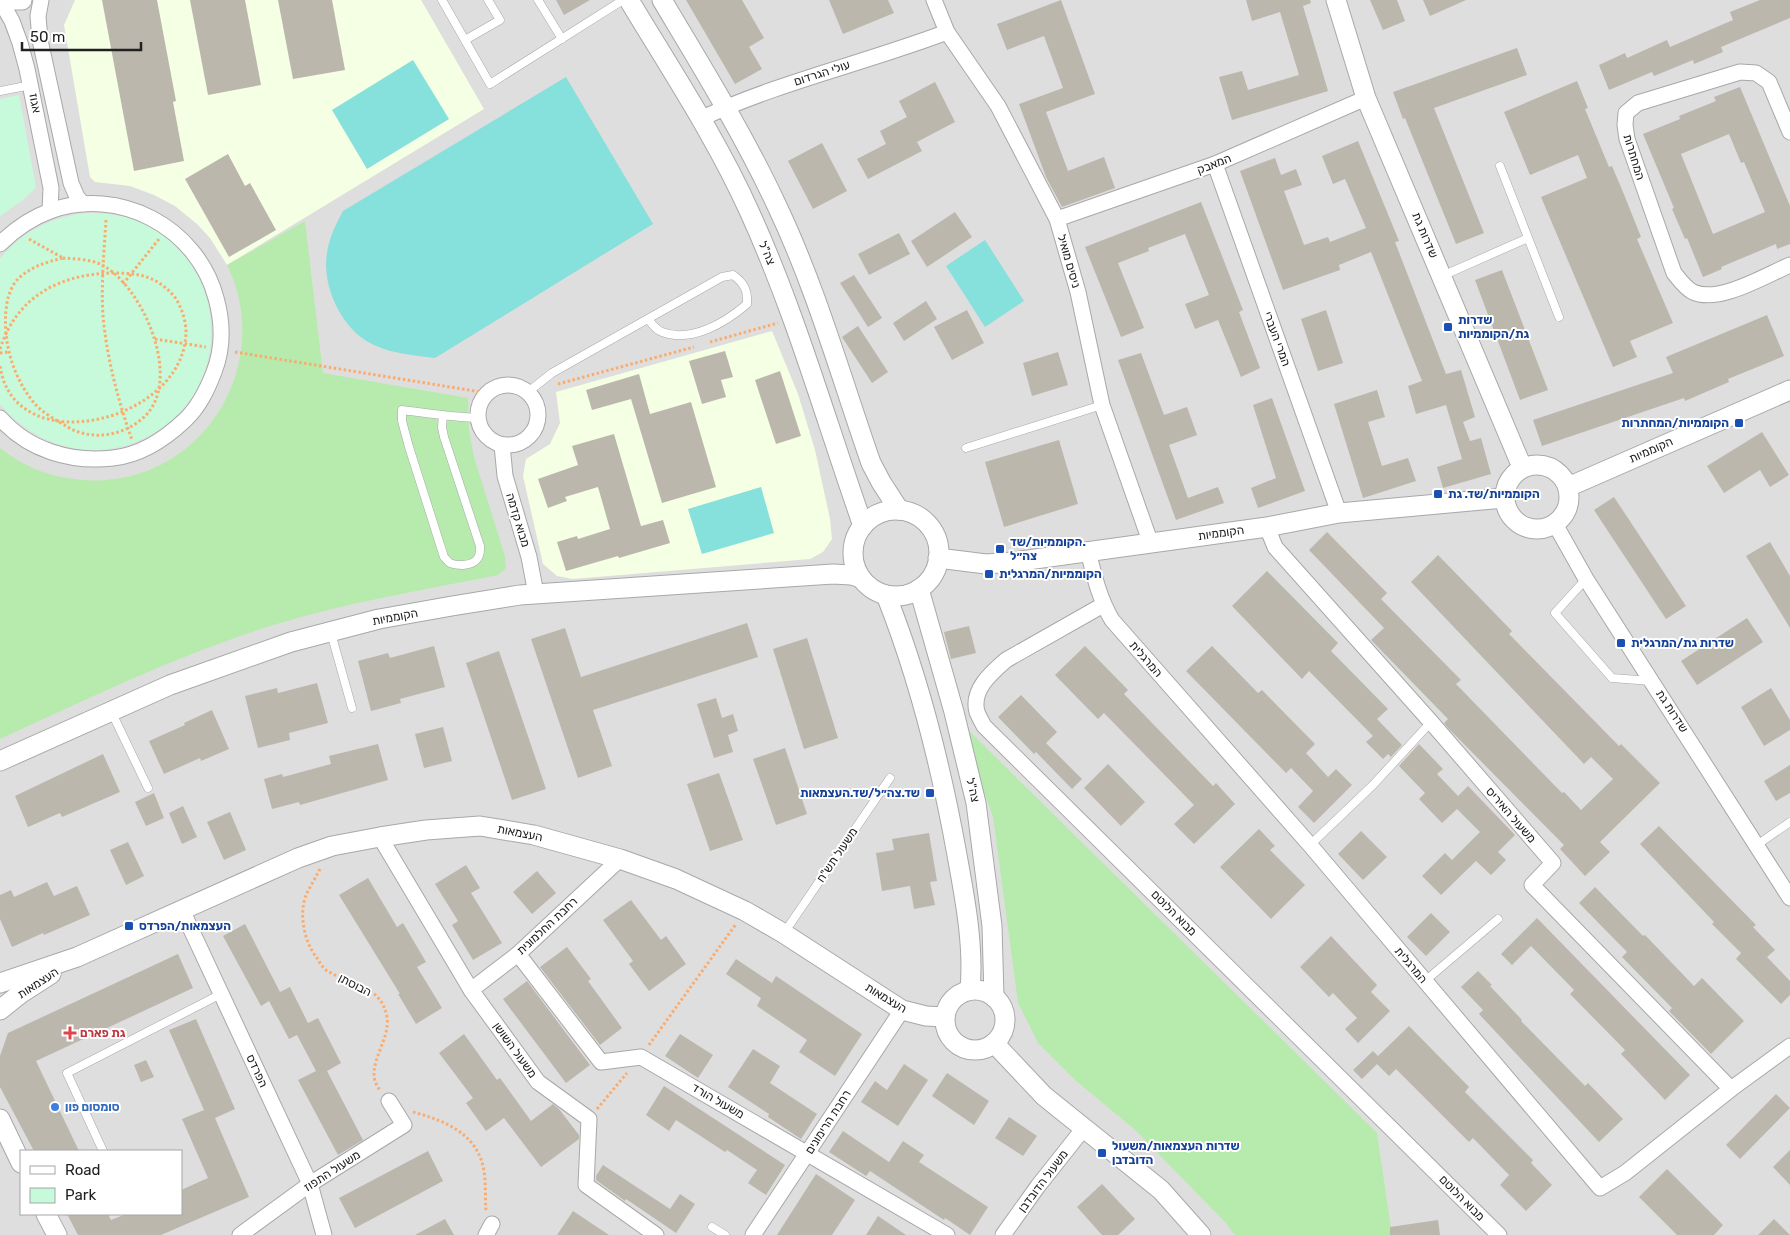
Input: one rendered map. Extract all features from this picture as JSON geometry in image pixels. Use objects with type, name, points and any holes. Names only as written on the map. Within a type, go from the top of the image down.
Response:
[{"type":"street","name":"אגוז","points":[[0,0],[12,21],[31,85],[52,188],[50,211]]},
{"type":"street","points":[[8,0],[22,0]]},
{"type":"street","name":"אגוז","points":[[40,0],[38,16],[40,40],[71,183],[77,197],[83,204]]},
{"type":"street","name":"צה\"ל","points":[[629,0],[724,161],[749,211],[794,319],[834,444],[863,526]]},
{"type":"street","points":[[662,0],[755,160],[785,224],[818,306],[871,463],[900,510]]},
{"type":"street","name":"ניסים מואיל","points":[[934,0],[947,32],[998,106],[1057,219],[1078,292],[1102,405],[1152,544]]},
{"type":"street","name":"שדרות גת","points":[[1336,0],[1366,98],[1522,468]]},
{"type":"street","name":"עולי הגרדום","points":[[700,119],[724,107],[760,94],[947,32]]},
{"type":"street","name":"המחתרות","points":[[1790,132],[1769,82],[1756,73],[1740,72],[1638,103],[1626,113],[1625,125],[1627,139],[1674,273],[1683,284],[1693,292],[1707,296],[1729,291],[1790,265]]},
{"type":"street","name":"המאבק","points":[[1057,219],[1215,164],[1366,98]]},
{"type":"street","name":"המרי העברי","points":[[1215,164],[1339,513]]},
{"type":"street","points":[[0,244],[14,231],[33,218],[50,211],[83,204],[107,204],[125,207],[145,214],[168,228],[182,240],[203,266],[213,287],[221,326],[217,365],[209,387],[190,415],[172,433],[136,452],[116,458],[97,460],[64,456],[35,445],[20,436],[0,418]]},
{"type":"street","points":[[506,384],[516,385],[528,392],[538,406],[539,417],[531,436],[523,442],[513,445],[502,445],[487,437],[482,430],[478,418],[481,401],[487,393],[496,387],[506,384]]},
{"type":"street","name":"הקוממיות","points":[[1568,487],[1790,390]]},
{"type":"street","name":"מבוא קדמה","points":[[502,445],[505,476],[529,557],[536,594]]},
{"type":"street","points":[[1536,464],[1549,466],[1561,475],[1568,487],[1568,507],[1561,518],[1555,524],[1540,529],[1524,526],[1517,522],[1509,513],[1504,498],[1512,475],[1522,468],[1536,464]]},
{"type":"street","name":"הקוממיות","points":[[938,558],[986,564],[1013,562],[1267,527],[1339,513],[1504,498]]},
{"type":"street","points":[[900,510],[916,515],[929,526],[937,541],[938,558],[932,576],[919,589],[897,596],[886,595],[868,586],[861,578],[855,568],[854,544],[863,526],[879,513],[900,510]]},
{"type":"street","name":"שדרות גת","points":[[1555,524],[1586,580],[1790,898]]},
{"type":"street","name":"משעול האיריס","points":[[1267,527],[1275,547],[1431,722],[1553,863],[1532,885],[1731,1089]]},
{"type":"street","name":"הקוממיות","points":[[814,575],[842,562],[854,544]]},
{"type":"street","name":"המרגלית","points":[[1088,551],[1103,605],[1112,620],[1310,845],[1600,1188],[1625,1173],[1731,1089],[1790,1046]]},
{"type":"street","name":"הקוממיות","points":[[0,761],[170,685],[292,642],[379,619],[536,594],[814,575],[851,575],[861,578]]},
{"type":"street","name":"צה\"ל","points":[[919,589],[954,712],[976,803],[992,926],[994,997]]},
{"type":"street","points":[[886,595],[910,658],[948,810],[971,950],[970,990]]},
{"type":"street","name":"מבוא הלוטם","points":[[1103,605],[1006,660],[992,672],[976,696],[977,711],[984,726],[1499,1235]]},
{"type":"street","name":"העצמאות","points":[[0,983],[77,957],[298,858],[332,846],[380,836],[480,826],[534,835],[620,859],[676,878],[745,911],[783,933],[902,1010],[926,1016],[945,1017]]},
{"type":"street","name":"משעול השושן","points":[[380,836],[471,990],[538,1082],[589,1119]]},
{"type":"street","name":"רחבת החלמונית","points":[[471,990],[518,954],[620,859]]},
{"type":"street","name":"הפרדס","points":[[182,910],[310,1184],[324,1235]]},
{"type":"street","points":[[518,954],[601,1062],[641,1056]]},
{"type":"street","name":"העצמאות","points":[[0,1010],[20,994],[77,957]]},
{"type":"street","points":[[970,990],[978,990],[994,997],[1004,1012],[1005,1020],[1000,1037],[994,1043],[980,1050],[972,1050],[957,1045],[947,1032],[945,1017],[947,1009],[956,997],[970,990]]},
{"type":"street","name":"רחבת הרימונים","points":[[753,1235],[902,1010]]},
{"type":"street","points":[[994,1043],[1044,1096],[1161,1190],[1201,1235]]},
{"type":"street","name":"משעול הורד","points":[[641,1056],[947,1235]]},
{"type":"street","name":"משעול התפוז","points":[[240,1235],[310,1184],[404,1125],[389,1101]]},
{"type":"street","points":[[0,1119],[20,1162]]},
{"type":"street","points":[[589,1119],[586,1185],[656,1235]]},
{"type":"street","name":"משעול הדובדבן","points":[[1003,1235],[1038,1186],[1084,1128]]},
{"type":"street","points":[[47,1215],[57,1235]]},
{"type":"lane","points":[[442,0],[490,84],[623,0]]},
{"type":"lane","points":[[465,40],[500,20],[488,0]]},
{"type":"lane","points":[[538,0],[562,39]]},
{"type":"lane","points":[[0,91],[31,85]]},
{"type":"lane","points":[[1500,166],[1559,317]]},
{"type":"lane","points":[[1442,276],[1528,238]]},
{"type":"lane","points":[[528,392],[552,373],[722,277],[733,275],[742,282],[748,294],[747,304],[734,315],[704,330],[691,334],[678,335],[660,332],[648,319]]},
{"type":"lane","points":[[966,448],[1102,405]]},
{"type":"lane","points":[[442,415],[444,437],[481,554],[478,560],[470,564],[451,564],[444,557],[402,421],[402,410],[478,418]]},
{"type":"lane","points":[[1586,580],[1555,613],[1612,678],[1652,681]]},
{"type":"lane","points":[[330,631],[352,708]]},
{"type":"lane","points":[[111,711],[148,788]]},
{"type":"lane","points":[[1310,845],[1373,785],[1431,722]]},
{"type":"lane","name":"משעול תש\"ח","points":[[783,933],[890,778]]},
{"type":"lane","points":[[1757,845],[1790,822]]},
{"type":"lane","points":[[1424,981],[1498,919]]},
{"type":"lane","points":[[103,1150],[67,1072],[221,994]]},
{"type":"lane","points":[[712,1227],[725,1235]]},
{"type":"path","points":[[107,204],[103,266],[103,316],[112,376],[136,452]]},
{"type":"path","points":[[123,284],[168,228]]},
{"type":"path","points":[[14,231],[63,258]]},
{"type":"path","points":[[63,258],[81,259],[103,266],[113,273],[133,295],[148,319],[155,339],[159,361],[159,388],[154,403],[146,416],[128,429],[107,434],[90,435],[75,431],[58,421],[36,405],[22,386],[8,352],[4,311],[17,279],[30,268],[44,262],[63,258]]},
{"type":"path","points":[[0,350],[5,335],[15,318],[40,293],[57,283],[78,276],[103,272],[148,276],[175,298],[181,309],[186,326],[182,358],[159,388],[143,402],[122,412],[104,417],[83,421],[58,421],[40,417],[26,409],[12,397],[5,385],[0,365]]},
{"type":"path","points":[[710,342],[794,319]]},
{"type":"path","points":[[155,339],[487,393]]},
{"type":"path","points":[[528,392],[700,345]]},
{"type":"path","points":[[0,354],[8,352]]},
{"type":"path","name":"הבוסתן","points":[[332,846],[306,895],[303,923],[311,950],[328,972],[351,980],[370,990],[382,1003],[387,1018],[384,1039],[374,1066],[376,1085],[389,1101]]},
{"type":"path","points":[[589,1119],[641,1056],[745,911]]},
{"type":"path","points":[[389,1101],[404,1109],[449,1125],[465,1135],[479,1152],[484,1172],[489,1230]]},
{"type":"shaded area","points":[[0,0],[1790,0],[1790,1235],[0,1235]]},
{"type":"shaded area","points":[[75,0],[421,0],[484,109],[227,265],[210,238],[197,224],[175,206],[154,195],[130,186],[95,182],[90,177],[64,25]]},
{"type":"shaded area","points":[[413,60],[449,119],[367,169],[332,110]]},
{"type":"shaded area","points":[[566,77],[653,224],[435,358],[388,350],[362,338],[353,330],[339,311],[327,276],[328,247],[333,231],[343,211]]},
{"type":"shaded area","points":[[985,240],[1024,301],[985,327],[946,266]]},
{"type":"shaded area","points":[[772,331],[798,394],[815,450],[830,519],[832,539],[823,552],[810,559],[573,579],[557,576],[543,564],[523,476],[526,459],[550,444],[560,423],[556,392]]},
{"type":"shaded area","points":[[761,487],[774,533],[702,554],[688,509]]},
{"type":"green space","points":[[19,95],[36,187],[23,200],[0,216],[0,99]]},
{"type":"green space","points":[[84,213],[114,215],[136,220],[173,243],[194,269],[207,299],[211,331],[207,363],[194,393],[173,419],[137,442],[102,450],[75,448],[51,442],[19,423],[0,404],[0,259],[17,241],[37,228],[59,218]]},
{"type":"green space","points":[[305,221],[323,373],[468,398],[469,430],[474,457],[505,556],[506,568],[498,575],[340,607],[250,633],[177,660],[106,690],[0,739],[0,448],[19,461],[49,474],[83,480],[124,478],[161,465],[192,443],[217,414],[234,381],[242,343],[240,304],[227,265]]},
{"type":"green space","points":[[959,721],[1377,1133],[1392,1235],[1235,1235],[1225,1222],[1134,1129],[1075,1080],[1038,1043],[1018,1003],[993,817]]},
{"type":"building","points":[[102,0],[157,0],[176,101],[173,102],[184,161],[134,171]]},
{"type":"building","points":[[190,0],[245,0],[261,85],[208,95]]},
{"type":"building","points":[[278,0],[332,0],[345,70],[293,79]]},
{"type":"building","points":[[556,0],[590,0],[564,15]]},
{"type":"building","points":[[686,0],[742,0],[764,38],[749,47],[762,69],[735,84]]},
{"type":"building","points":[[829,0],[888,0],[894,13],[843,34]]},
{"type":"building","points":[[1061,0],[1095,94],[1046,112],[1068,171],[1104,157],[1115,188],[1062,207],[1046,177],[1019,104],[1063,88],[1044,36],[1007,50],[997,24]]},
{"type":"building","points":[[1246,0],[1310,0],[1311,3],[1303,6],[1328,91],[1232,120],[1219,77],[1242,71],[1248,90],[1299,75],[1280,12],[1252,21]]},
{"type":"building","points":[[1370,0],[1397,0],[1405,21],[1383,30]]},
{"type":"building","points":[[1423,0],[1466,0],[1430,16]]},
{"type":"building","points":[[1760,0],[1790,0],[1790,18],[1721,47],[1723,52],[1694,64],[1693,60],[1654,76],[1652,72],[1609,90],[1599,65],[1625,53],[1627,58],[1667,40],[1670,47],[1733,20],[1730,12]]},
{"type":"building","points":[[1517,48],[1527,75],[1434,108],[1484,233],[1456,244],[1393,92]]},
{"type":"building","points":[[1577,81],[1588,108],[1585,109],[1609,167],[1612,166],[1623,192],[1641,237],[1637,239],[1673,323],[1630,341],[1637,357],[1613,367],[1541,197],[1587,178],[1578,155],[1530,175],[1504,112]]},
{"type":"building","points":[[935,82],[955,122],[917,142],[922,151],[868,179],[857,159],[886,144],[880,131],[907,117],[899,101]]},
{"type":"building","points":[[1740,87],[1790,206],[1790,244],[1777,249],[1776,244],[1721,267],[1722,269],[1703,277],[1687,238],[1685,239],[1672,209],[1674,208],[1643,134],[1680,119],[1679,116],[1716,101],[1714,97]],"holes":[[[1729,134],[1741,163],[1744,162],[1765,212],[1713,234],[1681,154]]]},
{"type":"building","points":[[1358,141],[1399,241],[1395,242],[1446,374],[1461,370],[1475,417],[1463,422],[1470,441],[1481,438],[1491,474],[1443,488],[1437,467],[1462,459],[1446,405],[1416,414],[1408,386],[1422,381],[1371,252],[1339,265],[1340,270],[1283,290],[1240,171],[1275,158],[1281,175],[1296,169],[1302,185],[1284,191],[1304,245],[1328,237],[1330,242],[1366,228],[1345,179],[1333,184],[1322,156]]},
{"type":"building","points":[[822,143],[847,191],[813,209],[788,161]]},
{"type":"building","points":[[228,154],[245,186],[250,183],[276,230],[229,257],[185,179]]},
{"type":"building","points":[[1201,202],[1243,310],[1239,312],[1260,368],[1241,377],[1218,320],[1195,329],[1185,304],[1209,295],[1185,234],[1148,248],[1149,251],[1118,263],[1144,328],[1121,337],[1085,247]]},
{"type":"building","points":[[955,212],[972,237],[927,267],[911,241]]},
{"type":"building","points":[[899,233],[910,254],[869,275],[858,254]]},
{"type":"building","points":[[1502,270],[1548,390],[1520,400],[1475,280]]},
{"type":"building","points":[[854,275],[882,318],[868,327],[840,283]]},
{"type":"building","points":[[926,301],[937,319],[904,341],[893,323]]},
{"type":"building","points":[[967,310],[984,343],[952,360],[934,327]]},
{"type":"building","points":[[1326,310],[1343,363],[1318,371],[1301,319]]},
{"type":"building","points":[[1767,315],[1784,356],[1728,379],[1729,382],[1685,401],[1684,398],[1542,446],[1533,420],[1673,373],[1666,357]]},
{"type":"building","points":[[858,326],[888,372],[872,383],[842,337]]},
{"type":"building","points":[[725,351],[733,377],[721,380],[726,397],[702,404],[689,361]]},
{"type":"building","points":[[1058,352],[1068,385],[1032,396],[1023,363]]},
{"type":"building","points":[[1141,353],[1164,415],[1187,407],[1197,435],[1169,445],[1188,498],[1218,487],[1224,503],[1176,520],[1118,360]]},
{"type":"building","points":[[780,371],[801,436],[776,444],[755,380]]},
{"type":"building","points":[[639,374],[650,414],[691,402],[716,487],[662,503],[631,399],[592,410],[586,390]]},
{"type":"building","points":[[1377,390],[1385,417],[1368,422],[1382,466],[1408,458],[1416,481],[1363,498],[1334,404]]},
{"type":"building","points":[[1272,398],[1305,491],[1258,508],[1251,488],[1276,478],[1253,405]]},
{"type":"building","points":[[1762,432],[1789,475],[1770,487],[1760,470],[1724,493],[1707,466]]},
{"type":"building","points":[[614,434],[641,526],[663,520],[670,543],[566,571],[557,542],[577,536],[578,539],[610,529],[598,487],[565,497],[567,501],[548,508],[538,479],[578,465],[572,446]]},
{"type":"building","points":[[1059,440],[1078,504],[1004,527],[985,462]]},
{"type":"building","points":[[1614,497],[1686,606],[1666,619],[1594,510]]},
{"type":"building","points":[[1327,532],[1387,593],[1381,599],[1461,680],[1456,684],[1562,793],[1564,792],[1581,810],[1613,779],[1591,757],[1584,764],[1411,582],[1438,555],[1512,631],[1509,634],[1619,746],[1621,744],[1660,783],[1600,842],[1610,852],[1585,876],[1560,849],[1564,845],[1448,728],[1444,723],[1448,719],[1371,640],[1384,628],[1309,550]]},
{"type":"building","points":[[1770,542],[1790,576],[1790,628],[1746,556]]},
{"type":"building","points":[[1267,571],[1338,643],[1331,651],[1388,709],[1377,719],[1402,745],[1391,757],[1388,754],[1383,759],[1366,742],[1373,736],[1309,671],[1302,679],[1232,606]]},
{"type":"building","points":[[1747,618],[1763,642],[1697,685],[1681,661]]},
{"type":"building","points":[[747,623],[758,657],[593,710],[612,766],[578,778],[531,639],[565,628],[581,677]]},
{"type":"building","points":[[969,626],[976,653],[951,659],[944,632]]},
{"type":"building","points":[[807,638],[838,738],[804,749],[773,649]]},
{"type":"building","points":[[434,646],[445,687],[400,699],[401,703],[371,711],[358,661],[388,653],[390,658]]},
{"type":"building","points":[[1085,646],[1128,690],[1124,694],[1213,786],[1216,783],[1235,804],[1194,844],[1174,824],[1194,805],[1104,713],[1098,719],[1055,675]]},
{"type":"building","points":[[1212,646],[1258,693],[1262,690],[1315,744],[1306,753],[1328,777],[1336,769],[1352,785],[1314,823],[1298,807],[1313,791],[1291,768],[1286,773],[1186,671]]},
{"type":"building","points":[[499,651],[546,789],[512,800],[466,663]]},
{"type":"building","points":[[317,683],[328,723],[289,733],[290,740],[258,748],[245,696],[277,688],[278,693]]},
{"type":"building","points":[[1771,688],[1790,720],[1790,730],[1764,746],[1741,707]]},
{"type":"building","points":[[1021,695],[1057,732],[1046,743],[1082,779],[1072,789],[998,717]]},
{"type":"building","points":[[716,698],[722,718],[733,714],[738,731],[728,735],[733,752],[714,758],[697,704]]},
{"type":"building","points":[[212,710],[229,749],[201,761],[200,758],[164,774],[149,741],[185,725],[184,723]]},
{"type":"building","points":[[443,727],[452,761],[424,768],[415,734]]},
{"type":"building","points":[[378,744],[388,780],[300,805],[299,802],[272,809],[264,779],[282,774],[283,777],[331,764],[329,756]]},
{"type":"building","points":[[1419,744],[1443,769],[1437,774],[1458,796],[1468,786],[1515,835],[1498,852],[1506,860],[1491,875],[1476,861],[1441,895],[1422,876],[1445,853],[1452,860],[1480,832],[1457,809],[1442,823],[1419,799],[1425,793],[1399,766]]},
{"type":"building","points":[[785,748],[807,814],[776,825],[753,759]]},
{"type":"building","points":[[103,754],[120,792],[62,817],[60,813],[28,827],[15,796]]},
{"type":"building","points":[[1108,764],[1145,802],[1121,826],[1084,788]]},
{"type":"building","points":[[1790,765],[1790,793],[1776,801],[1764,781]]},
{"type":"building","points":[[719,773],[743,840],[710,851],[687,784]]},
{"type":"building","points":[[154,793],[164,818],[146,826],[135,802]]},
{"type":"building","points":[[183,806],[197,837],[182,844],[169,813]]},
{"type":"building","points":[[230,812],[246,850],[224,860],[207,822]]},
{"type":"building","points":[[1659,826],[1756,925],[1753,927],[1775,950],[1767,957],[1790,981],[1790,995],[1781,1004],[1736,959],[1741,953],[1712,924],[1714,922],[1640,844]]},
{"type":"building","points":[[1259,829],[1275,846],[1270,850],[1305,885],[1271,919],[1220,867]]},
{"type":"building","points":[[1361,831],[1387,857],[1363,880],[1338,854]]},
{"type":"building","points":[[929,833],[937,881],[930,882],[935,905],[914,909],[910,886],[882,891],[876,853],[894,850],[892,839]]},
{"type":"building","points":[[128,842],[144,876],[126,885],[110,850]]},
{"type":"building","points":[[466,865],[480,888],[471,893],[502,943],[473,960],[452,925],[458,921],[435,884]]},
{"type":"building","points":[[537,871],[556,893],[532,914],[513,892]]},
{"type":"building","points":[[368,878],[397,927],[403,923],[426,962],[417,967],[442,1008],[416,1024],[398,994],[400,994],[339,895]]},
{"type":"building","points":[[47,882],[54,896],[77,886],[90,915],[12,947],[0,919],[0,895],[11,890],[14,897]]},
{"type":"building","points":[[1595,887],[1694,986],[1702,978],[1744,1021],[1711,1054],[1669,1011],[1672,1008],[1622,957],[1627,952],[1579,903]]},
{"type":"building","points":[[631,900],[661,940],[666,936],[686,964],[649,991],[629,964],[633,961],[603,920]]},
{"type":"building","points":[[1431,913],[1450,932],[1426,956],[1407,937]]},
{"type":"building","points":[[1537,918],[1690,1075],[1665,1100],[1621,1054],[1625,1050],[1570,994],[1574,990],[1531,946],[1512,965],[1501,954]]},
{"type":"building","points":[[245,924],[280,992],[290,987],[308,1023],[318,1018],[341,1063],[327,1071],[363,1140],[338,1155],[298,1080],[316,1071],[297,1035],[289,1039],[269,1001],[261,1006],[223,936]]},
{"type":"building","points":[[1331,936],[1377,985],[1371,992],[1390,1011],[1358,1043],[1345,1029],[1357,1018],[1333,993],[1329,997],[1300,967]]},
{"type":"building","points":[[567,947],[591,979],[588,981],[622,1028],[600,1045],[540,967]]},
{"type":"building","points":[[178,954],[193,988],[36,1061],[79,1150],[33,1150],[0,1087],[0,1056],[8,1033]]},
{"type":"building","points":[[736,959],[772,983],[776,976],[862,1034],[835,1076],[799,1052],[807,1040],[757,1006],[761,998],[726,974]]},
{"type":"building","points":[[1478,971],[1521,1021],[1585,1086],[1588,1083],[1623,1119],[1599,1142],[1479,1014],[1483,1010],[1461,987]]},
{"type":"building","points":[[527,981],[590,1065],[566,1083],[503,999]]},
{"type":"building","points":[[196,1019],[235,1109],[215,1118],[249,1197],[161,1235],[78,1235],[68,1215],[108,1215],[111,1220],[124,1215],[182,1215],[182,1190],[208,1178],[182,1119],[204,1110],[169,1030]]},
{"type":"building","points":[[1409,1026],[1469,1087],[1465,1092],[1533,1160],[1531,1163],[1552,1185],[1526,1211],[1500,1185],[1509,1175],[1473,1138],[1469,1142],[1396,1069],[1389,1076],[1377,1064],[1362,1079],[1353,1070],[1373,1051],[1378,1056]]},
{"type":"building","points":[[464,1034],[497,1080],[500,1078],[531,1121],[553,1104],[579,1135],[579,1139],[541,1167],[504,1118],[486,1131],[466,1103],[473,1098],[439,1053]]},
{"type":"building","points":[[680,1034],[713,1055],[698,1078],[665,1056]]},
{"type":"building","points":[[753,1049],[780,1066],[770,1083],[817,1114],[801,1139],[768,1117],[769,1114],[728,1087]]},
{"type":"building","points":[[146,1060],[154,1077],[141,1082],[134,1065]]},
{"type":"building","points":[[904,1064],[928,1080],[898,1126],[861,1102],[875,1081],[887,1090]]},
{"type":"building","points":[[947,1073],[989,1101],[974,1125],[932,1096]]},
{"type":"building","points":[[664,1086],[785,1165],[766,1195],[748,1183],[757,1170],[727,1150],[725,1152],[676,1120],[669,1131],[646,1115]]},
{"type":"building","points":[[1776,1094],[1790,1108],[1740,1159],[1726,1145]]},
{"type":"building","points":[[1009,1117],[1037,1136],[1023,1156],[995,1138]]},
{"type":"building","points":[[843,1131],[889,1162],[903,1141],[924,1155],[919,1162],[988,1207],[970,1235],[870,1171],[866,1176],[829,1152]]},
{"type":"building","points":[[1790,1150],[1790,1185],[1773,1167]]},
{"type":"building","points":[[428,1151],[443,1181],[355,1228],[339,1198]]},
{"type":"building","points":[[603,1165],[670,1209],[680,1194],[695,1204],[676,1233],[596,1180],[596,1176]]},
{"type":"building","points":[[1667,1169],[1723,1225],[1714,1235],[1677,1235],[1639,1197]]},
{"type":"building","points":[[816,1174],[855,1200],[832,1235],[777,1235]]},
{"type":"building","points":[[1102,1184],[1135,1219],[1118,1235],[1102,1235],[1077,1207]]},
{"type":"building","points":[[573,1211],[609,1235],[557,1235]]},
{"type":"building","points":[[878,1216],[906,1235],[866,1235]]},
{"type":"building","points":[[445,1219],[454,1235],[415,1235]]},
{"type":"building","points":[[1774,1219],[1790,1235],[1758,1235]]},
{"type":"building","points":[[1438,1220],[1440,1235],[1390,1235],[1390,1227]]},
{"type":"place","name":"שדרות גת/הקוממיות","points":[[1448,327]]},
{"type":"place","name":"הקוממיות/המחתרות","points":[[1739,423]]},
{"type":"place","name":"הקוממיות/שד. גת","points":[[1438,494]]},
{"type":"place","name":"הקוממיות/שד. צה״ל","points":[[1000,549]]},
{"type":"place","name":"הקוממיות/המרגלית","points":[[989,574]]},
{"type":"place","name":"שדרות גת/המרגלית","points":[[1621,643]]},
{"type":"place","name":"שד.צה״ל/שד.העצמאות","points":[[930,793]]},
{"type":"place","name":"העצמאות/הפרדס","points":[[129,926]]},
{"type":"place","name":"גת פארם","points":[[70,1033]]},
{"type":"place","name":"סומסום פון","points":[[55,1107]]},
{"type":"place","name":"שדרות העצמאות/משעול הדובדבן","points":[[1102,1153]]}]
